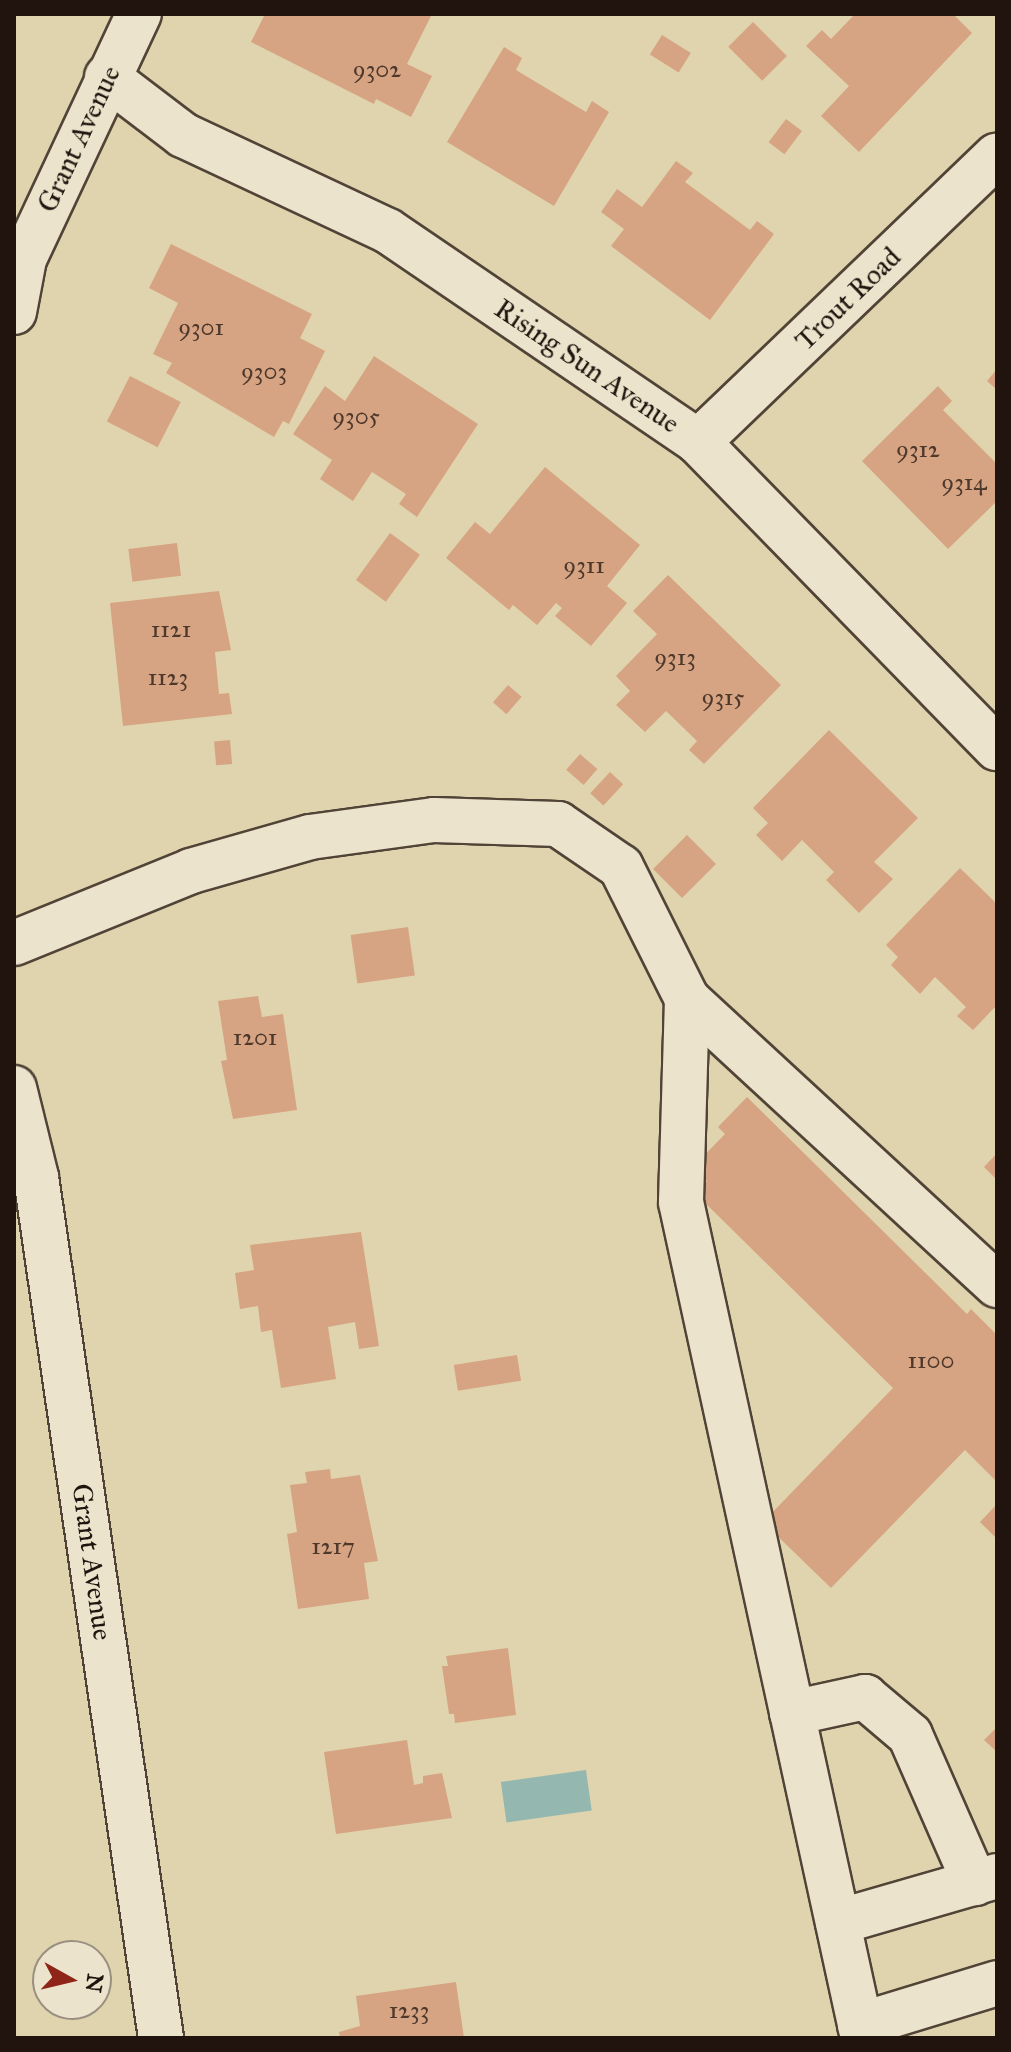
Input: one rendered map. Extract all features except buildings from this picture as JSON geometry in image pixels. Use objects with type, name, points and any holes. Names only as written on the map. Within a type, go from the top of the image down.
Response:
[{"type":"street","name":"Grant Avenue","points":[[14,312],[24,259],[139,14]]},
{"type":"street","name":"Rising Sun Avenue","points":[[107,77],[183,135],[388,231],[698,442],[997,748]]},
{"type":"street","name":"Trout Road","points":[[698,442],[997,155]]},
{"type":"street","points":[[14,943],[191,871],[310,837],[434,820],[558,824],[621,867],[687,999],[997,1285]]},
{"type":"street","points":[[687,999],[681,1202],[862,2032],[997,1983]]},
{"type":"street","name":"Grant Avenue","points":[[14,1088],[36,1177],[161,2038]]},
{"type":"street","points":[[792,1713],[865,1697],[910,1735],[986,1879],[838,1922]]},
{"type":"water","points":[[586,1770],[592,1811],[507,1823],[501,1782]]}]
